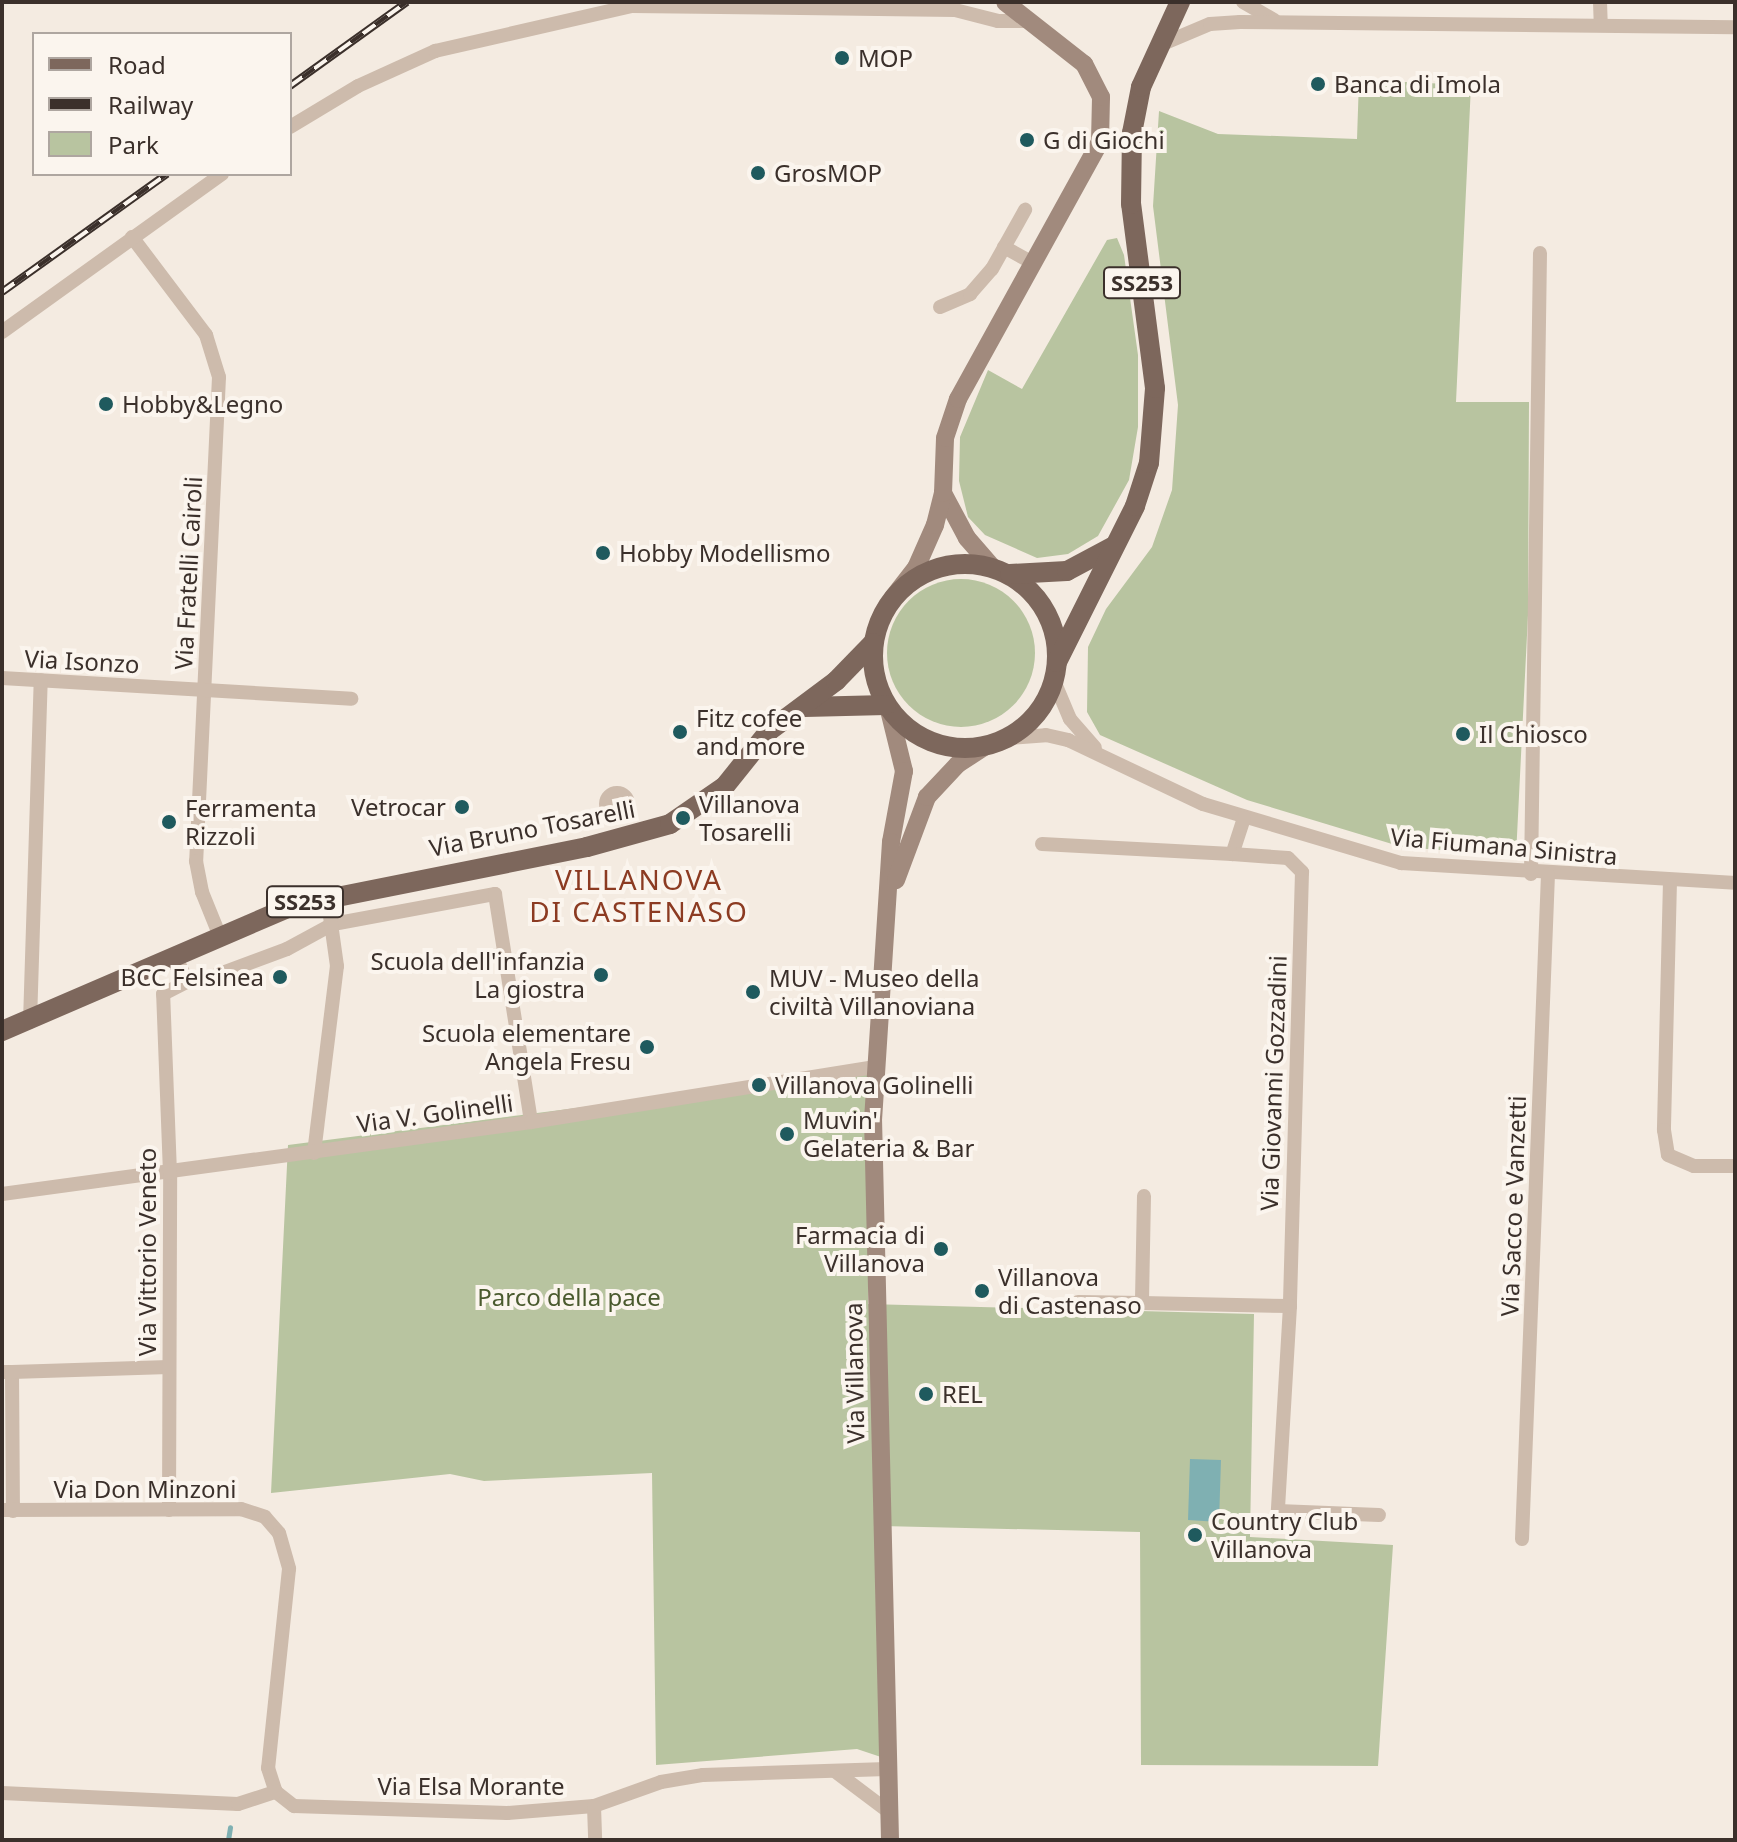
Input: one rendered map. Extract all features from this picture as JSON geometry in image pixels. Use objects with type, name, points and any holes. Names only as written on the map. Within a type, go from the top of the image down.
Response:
[{"type":"main road","points":[[894,596],[928,547],[943,493],[949,420],[1100,142],[1103,109],[1090,72],[1073,53],[1024,21],[1005,2]]},
{"type":"main road","name":"SS253","points":[[887,707],[904,726],[943,746],[986,746],[1007,738],[1035,714],[1112,547],[1135,506],[1153,440],[1155,388],[1131,166],[1136,109],[1158,45],[1180,2]]},
{"type":"main road","points":[[943,493],[963,532],[1000,571],[1046,611],[1056,672]]},
{"type":"main road","name":"SS253","points":[[873,643],[894,596],[929,570],[971,563],[1000,571],[1067,571],[1112,547]]},
{"type":"main road","points":[[797,708],[887,707],[872,665],[873,643]]},
{"type":"main road","name":"Via Bruno Tosarelli","points":[[2,1031],[30,1022],[219,934],[327,895],[628,838],[670,824],[705,804],[797,708],[836,681],[873,643]]},
{"type":"main road","name":"Via Villanova","points":[[887,707],[904,771],[891,842],[874,1067],[890,1840]]},
{"type":"main road","name":"Via Villanova","points":[[888,906],[927,797],[958,764],[986,746]]},
{"type":"street","points":[[955,10],[972,2]]},
{"type":"street","points":[[1243,2],[1278,22]]},
{"type":"street","points":[[1600,2],[1601,25]]},
{"type":"street","points":[[292,126],[358,86],[435,51],[632,6],[955,10],[998,21],[1024,21]]},
{"type":"street","points":[[1158,45],[1210,24],[1735,27]]},
{"type":"street","points":[[2,332],[219,176]]},
{"type":"street","points":[[940,307],[970,294],[1004,247],[1025,210]]},
{"type":"street","name":"Via Fratelli Cairoli","points":[[132,237],[206,335],[219,377],[196,861],[202,892],[219,934]]},
{"type":"street","points":[[1004,247],[1033,263]]},
{"type":"street","points":[[1531,874],[1540,253]]},
{"type":"street","name":"Via Fiumana Sinistra","points":[[1056,672],[1070,719],[1095,749]]},
{"type":"street","name":"Via Isonzo","points":[[2,678],[351,699]]},
{"type":"street","points":[[30,1022],[41,680]]},
{"type":"street","name":"Via Fiumana Sinistra","points":[[1007,738],[1046,735],[1095,749],[1154,781],[1244,818],[1401,863],[1531,874],[1735,883]]},
{"type":"street","points":[[620,814],[628,838]]},
{"type":"street","points":[[1042,844],[1232,854],[1244,818]]},
{"type":"street","name":"Via Giovanni Gozzadini","points":[[1232,854],[1297,862],[1302,872],[1290,1306],[1278,1511],[1379,1515]]},
{"type":"street","name":"Via Sacco e Vanzetti","points":[[1522,1539],[1548,875]]},
{"type":"street","points":[[1670,881],[1664,1130],[1668,1155],[1694,1166],[1735,1166]]},
{"type":"street","points":[[174,955],[188,981],[260,960],[333,924],[495,894],[531,1122]]},
{"type":"street","points":[[314,1153],[337,966],[327,895]]},
{"type":"street","name":"Via Vittorio Veneto","points":[[169,1510],[170,1173],[163,994],[188,981]]},
{"type":"street","name":"Via V. Golinelli","points":[[2,1194],[531,1122],[874,1067]]},
{"type":"street","points":[[1142,1303],[1144,1196]]},
{"type":"street","points":[[1078,1302],[1290,1306]]},
{"type":"street","points":[[7,1511],[7,1372],[169,1367]]},
{"type":"street","name":"Via Don Minzoni","points":[[7,1511],[241,1509],[265,1517],[279,1533],[289,1569],[268,1768],[276,1792]]},
{"type":"street","name":"Via Elsa Morante","points":[[276,1792],[294,1806],[507,1813],[594,1806],[661,1782],[703,1775],[887,1769]]},
{"type":"street","points":[[836,1772],[889,1812]]},
{"type":"street","points":[[2,1793],[238,1804],[276,1792]]},
{"type":"street","points":[[594,1806],[595,1840]]},
{"type":"green space","points":[[1359,80],[1471,85],[1456,402],[1529,402],[1528,615],[1516,856],[1402,847],[1247,800],[1100,735],[1087,712],[1088,647],[1106,609],[1152,547],[1172,490],[1178,405],[1153,206],[1159,111],[1218,134],[1357,139]]},
{"type":"green space","points":[[1117,238],[1124,255],[1138,355],[1138,427],[1129,480],[1098,536],[1068,554],[1037,558],[985,535],[968,517],[959,481],[960,437],[988,370],[1022,389],[1107,240]]},
{"type":"green space","points":[[961,579],[989,585],[1013,601],[1029,625],[1035,653],[1029,681],[1013,705],[989,721],[961,727],[933,721],[909,705],[893,681],[887,653],[893,625],[909,601],[933,585]]},
{"type":"green space","name":"Parco della pace","points":[[872,1070],[868,1304],[1254,1314],[1250,1537],[1393,1545],[1378,1766],[1141,1765],[1140,1532],[882,1526],[884,1758],[857,1749],[656,1765],[652,1473],[484,1481],[450,1474],[271,1493],[288,1145]]},
{"type":"water","points":[[1190,1459],[1221,1460],[1219,1522],[1188,1520]]},
{"type":"waterway","points":[[228,1840],[230,1827]]},
{"type":"railway","points":[[292,85],[407,2]]},
{"type":"railway","points":[[2,292],[164,176]]},
{"type":"place","name":"MOP","points":[[842,58]]},
{"type":"place","name":"Banca di Imola","points":[[1318,84]]},
{"type":"place","name":"G di Giochi","points":[[1027,140]]},
{"type":"place","name":"GrosMOP","points":[[758,173]]},
{"type":"place","name":"Hobby&Legno","points":[[106,404]]},
{"type":"place","name":"Hobby Modellismo","points":[[603,553]]},
{"type":"place","name":"Fitz cofee and more","points":[[680,732]]},
{"type":"place","name":"Il Chiosco","points":[[1463,734]]},
{"type":"place","name":"Vetrocar","points":[[462,807]]},
{"type":"place","name":"Villanova Tosarelli","points":[[683,818]]},
{"type":"place","name":"Ferramenta Rizzoli","points":[[169,822]]},
{"type":"place","name":"Scuola dell'infanzia La giostra","points":[[601,975]]},
{"type":"place","name":"BCC Felsinea","points":[[280,977]]},
{"type":"place","name":"MUV - Museo della civiltà Villanoviana","points":[[753,992]]},
{"type":"place","name":"Scuola elementare Angela Fresu","points":[[647,1047]]},
{"type":"place","name":"Villanova Golinelli","points":[[759,1085]]},
{"type":"place","name":"Muvin' Gelateria & Bar","points":[[787,1134]]},
{"type":"place","name":"Farmacia di Villanova","points":[[941,1249]]},
{"type":"place","name":"Villanova di Castenaso","points":[[982,1291]]},
{"type":"place","name":"REL","points":[[926,1394]]},
{"type":"place","name":"Country Club Villanova","points":[[1195,1535]]},
{"type":"district","name":"VILLANOVA DI CASTENASO","points":[[639,895]]}]
